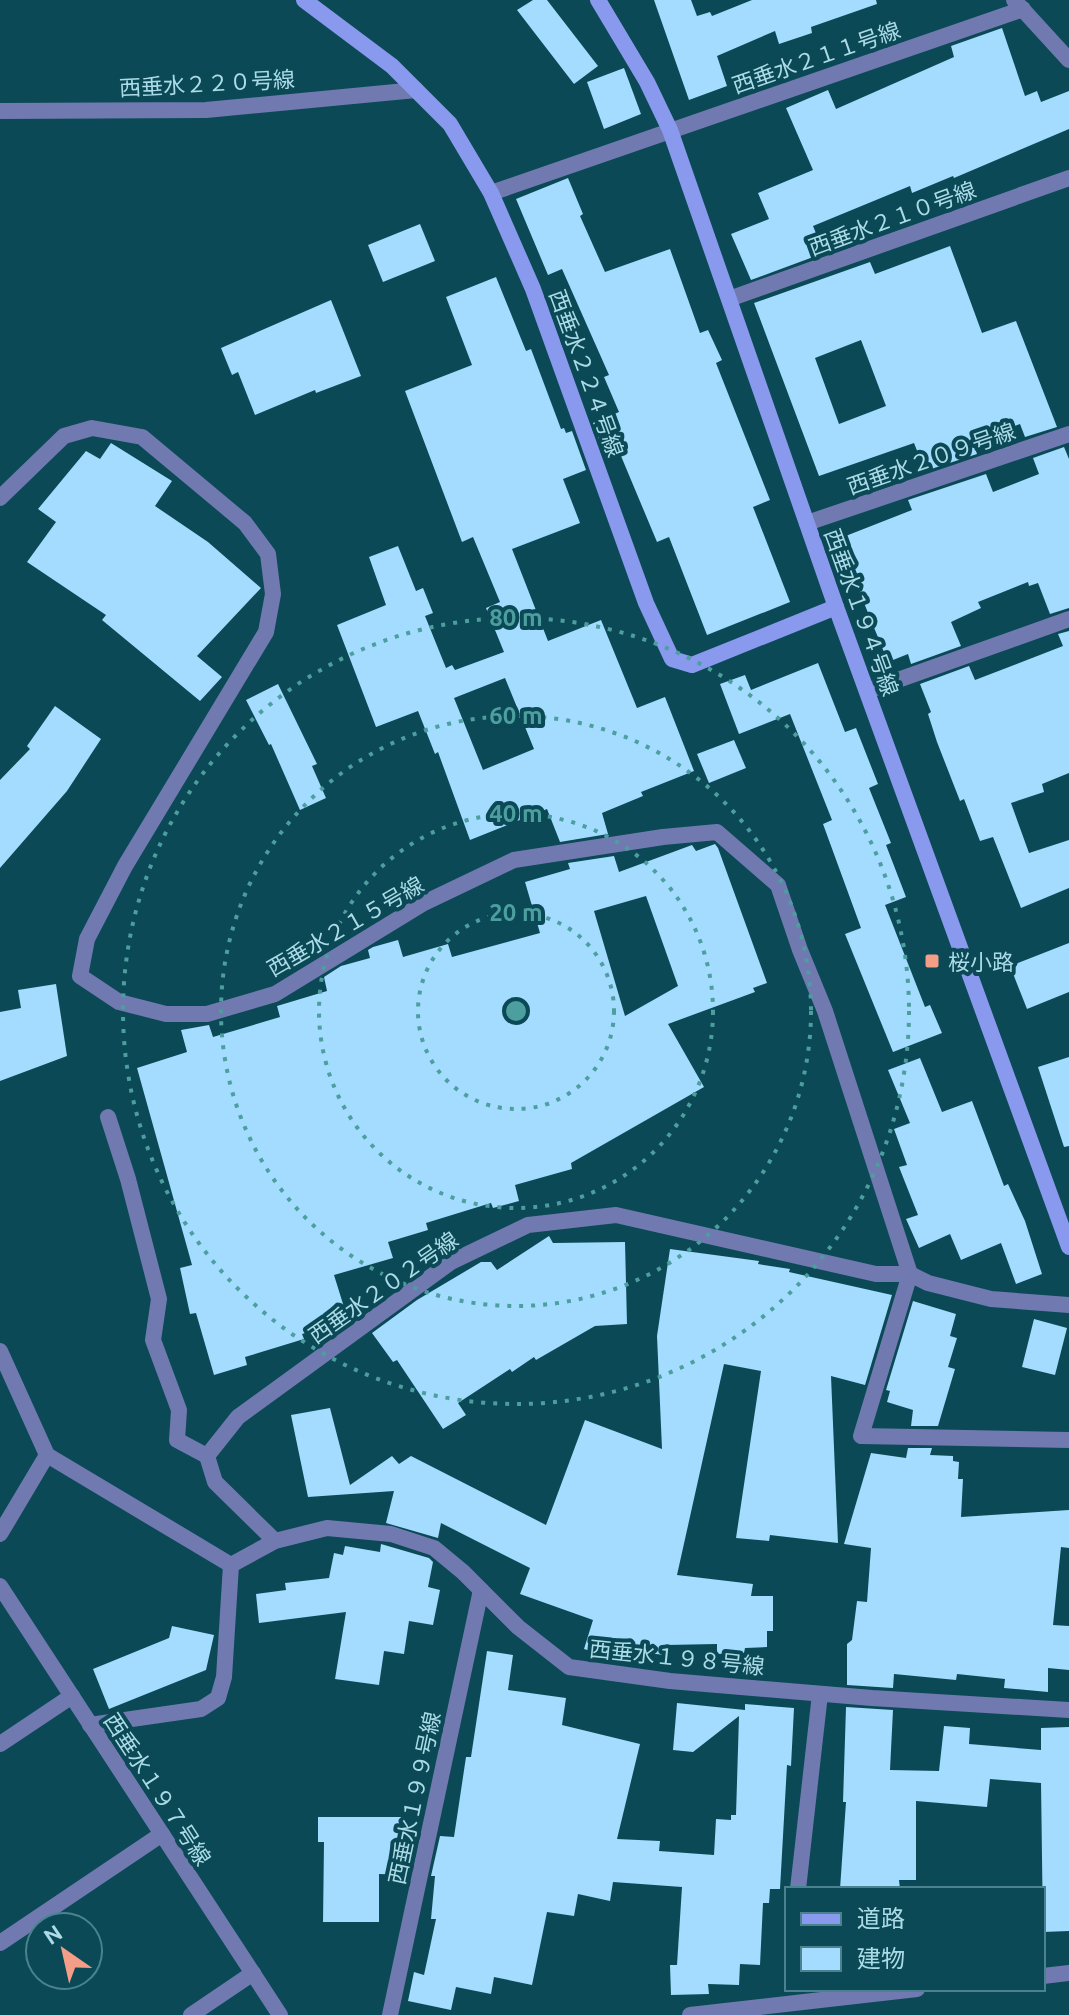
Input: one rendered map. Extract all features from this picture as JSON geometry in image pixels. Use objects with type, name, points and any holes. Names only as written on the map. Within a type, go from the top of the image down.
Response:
[{"type":"street","name":"西垂水２２４号線","points":[[304,0],[392,66],[450,124],[491,193],[533,289],[646,603],[672,659],[692,665],[836,607]]},
{"type":"street","name":"西垂水１９４号線","points":[[598,0],[647,82],[670,130],[836,607],[1069,1247]]},
{"type":"street","name":"西垂水２１１号線","points":[[491,193],[1018,5]]},
{"type":"street","points":[[1018,5],[1069,60]]},
{"type":"street","name":"西垂水２２０号線","points":[[0,111],[206,110],[416,90]]},
{"type":"street","name":"西垂水２１０号線","points":[[729,299],[1069,178]]},
{"type":"street","name":"西垂水２１５号線","points":[[0,498],[64,436],[92,428],[142,437],[245,523],[268,554],[273,594],[266,632],[125,866],[87,939],[80,976],[119,1002],[166,1014],[207,1014],[275,994],[424,903],[514,860],[663,837],[717,832],[778,885],[825,1011],[910,1274]]},
{"type":"street","name":"西垂水２０９号線","points":[[807,523],[1069,434]]},
{"type":"street","points":[[867,691],[1069,619]]},
{"type":"street","points":[[108,1117],[128,1179],[159,1299],[153,1340],[179,1410],[177,1440],[207,1456],[215,1482],[275,1541]]},
{"type":"street","name":"西垂水２０２号線","points":[[207,1456],[238,1417],[425,1280],[451,1262],[528,1225],[616,1215],[876,1274],[910,1274],[928,1283],[991,1299],[1069,1305]]},
{"type":"street","points":[[910,1274],[861,1436],[1069,1440]]},
{"type":"street","points":[[0,1351],[47,1455],[231,1565],[224,1677],[218,1698],[201,1709],[90,1725]]},
{"type":"street","points":[[0,1534],[47,1455]]},
{"type":"street","name":"西垂水１９８号線","points":[[231,1565],[275,1541],[327,1528],[391,1534],[434,1548],[518,1627],[569,1667],[670,1681],[820,1694],[1069,1710]]},
{"type":"street","name":"西垂水１９７号線","points":[[0,1586],[280,2015]]},
{"type":"street","name":"西垂水１９９号線","points":[[390,2015],[481,1590]]},
{"type":"street","points":[[798,1887],[820,1694]]},
{"type":"street","points":[[0,1744],[72,1696]]},
{"type":"street","points":[[0,1943],[162,1834]]},
{"type":"street","points":[[191,2015],[253,1973]]},
{"type":"street","points":[[1045,1976],[1069,1973]]},
{"type":"street","points":[[690,2015],[786,1995],[873,1991]]},
{"type":"building","points":[[533,0],[547,0],[598,66],[574,84],[517,10]]},
{"type":"building","points":[[654,0],[691,0],[697,16],[710,12],[712,16],[752,0],[876,0],[877,4],[811,27],[812,33],[779,44],[775,31],[717,56],[727,86],[689,100]]},
{"type":"building","points":[[1002,28],[1025,96],[1037,91],[1041,102],[1069,91],[1069,129],[954,178],[912,193],[910,186],[813,226],[824,253],[751,280],[731,234],[769,219],[758,193],[813,170],[786,108],[828,90],[836,109],[954,57],[951,46]]},
{"type":"building","points":[[624,68],[641,114],[604,129],[587,82]]},
{"type":"building","points":[[568,178],[583,214],[580,216],[605,272],[670,249],[700,333],[708,330],[722,360],[716,363],[770,500],[753,507],[790,602],[707,635],[669,537],[657,542],[621,456],[607,461],[593,423],[619,412],[604,377],[609,375],[562,269],[548,275],[516,199]]},
{"type":"building","points":[[420,224],[435,261],[383,282],[368,245]]},
{"type":"building","points":[[950,246],[982,333],[1016,321],[1057,427],[1025,437],[1020,424],[973,442],[977,454],[925,471],[914,443],[819,476],[754,303],[870,262],[875,274]],"holes":[[[861,340],[886,406],[839,424],[815,358]]]},
{"type":"building","points":[[496,277],[526,351],[531,349],[561,429],[564,428],[566,433],[572,431],[586,470],[563,479],[580,523],[512,549],[548,641],[601,620],[637,708],[665,697],[694,771],[641,792],[643,796],[602,813],[608,834],[560,842],[547,809],[470,840],[438,752],[435,754],[418,711],[376,727],[337,625],[386,605],[369,557],[398,546],[416,591],[423,588],[433,613],[425,616],[446,668],[452,665],[455,670],[504,652],[486,608],[500,602],[473,537],[462,542],[405,391],[472,365],[446,297]],"holes":[[[505,678],[534,749],[483,770],[454,698]]]},
{"type":"building","points":[[331,300],[361,376],[316,393],[315,390],[255,415],[238,372],[232,375],[221,348]]},
{"type":"building","points":[[111,443],[172,481],[155,506],[208,542],[261,588],[197,656],[222,677],[200,701],[102,620],[106,615],[27,562],[56,522],[38,509],[86,451],[100,459]]},
{"type":"building","points":[[1064,447],[1069,459],[1069,608],[1050,614],[1038,583],[1029,586],[1028,582],[978,602],[981,608],[951,622],[961,646],[911,664],[908,654],[888,662],[838,539],[912,510],[908,500],[986,474],[993,492],[1039,474],[1033,458]]},
{"type":"building","points":[[1069,631],[1069,773],[1042,784],[1044,792],[1011,803],[1029,853],[1069,840],[1069,888],[1021,908],[993,837],[980,841],[964,799],[960,801],[937,742],[928,714],[931,712],[920,684],[969,666],[975,680],[1063,646],[1058,634]]},
{"type":"building","points":[[818,663],[845,732],[856,728],[878,784],[869,788],[891,843],[886,845],[906,897],[885,905],[925,1007],[930,1005],[942,1033],[893,1052],[845,934],[861,928],[823,824],[832,820],[790,714],[739,734],[720,684],[745,675],[751,690]]},
{"type":"building","points":[[278,684],[317,764],[312,766],[326,798],[300,810],[271,744],[246,700]]},
{"type":"building","points":[[55,706],[101,739],[67,791],[0,868],[0,780],[30,749],[27,746]]},
{"type":"building","points":[[734,740],[746,768],[709,783],[697,754]]},
{"type":"building","points":[[715,844],[718,848],[767,983],[753,988],[755,992],[668,1024],[704,1087],[571,1163],[572,1169],[515,1185],[519,1201],[493,1208],[491,1203],[426,1223],[428,1230],[388,1242],[393,1258],[334,1275],[348,1320],[302,1334],[304,1339],[245,1357],[247,1365],[214,1375],[196,1313],[190,1314],[180,1268],[192,1265],[137,1068],[187,1052],[181,1030],[209,1025],[213,1037],[280,1017],[277,1006],[327,991],[324,977],[341,966],[370,958],[368,950],[373,947],[398,940],[403,957],[448,944],[452,957],[540,933],[525,882],[570,869],[568,863],[614,856],[619,872],[692,845],[696,851]],"holes":[[[646,896],[678,986],[625,1016],[594,911]]]},
{"type":"building","points":[[1069,943],[1069,992],[1027,1009],[1010,966]]},
{"type":"building","points":[[56,984],[67,1056],[0,1081],[0,1012],[21,1008],[18,990]]},
{"type":"building","points":[[1069,1057],[1069,1146],[1064,1147],[1038,1067]]},
{"type":"building","points":[[920,1058],[942,1112],[972,1101],[1004,1186],[1008,1184],[1025,1221],[1042,1274],[1016,1284],[1001,1243],[961,1260],[950,1234],[919,1248],[906,1219],[918,1215],[899,1167],[907,1165],[894,1129],[910,1123],[888,1070]]},
{"type":"building","points":[[549,1236],[553,1243],[625,1242],[627,1324],[595,1326],[536,1360],[534,1357],[512,1372],[510,1369],[458,1403],[466,1415],[443,1429],[397,1360],[393,1362],[372,1333],[417,1300],[481,1262],[491,1262],[497,1270]]},
{"type":"building","points":[[670,1249],[759,1261],[758,1264],[790,1269],[789,1272],[892,1295],[865,1385],[831,1376],[838,1543],[770,1535],[769,1541],[736,1538],[761,1371],[724,1364],[677,1575],[753,1584],[751,1596],[773,1596],[773,1631],[767,1631],[767,1647],[745,1648],[744,1653],[717,1654],[717,1644],[666,1645],[665,1655],[629,1651],[628,1656],[607,1656],[584,1649],[593,1620],[520,1594],[530,1568],[441,1523],[438,1538],[386,1523],[394,1491],[308,1497],[291,1415],[330,1408],[350,1485],[392,1456],[399,1464],[411,1456],[546,1525],[585,1420],[662,1449],[657,1336]]},
{"type":"building","points":[[913,1301],[956,1314],[950,1336],[957,1338],[948,1367],[955,1369],[938,1426],[911,1426],[913,1410],[887,1402],[890,1391],[886,1390]]},
{"type":"building","points":[[1034,1319],[1067,1328],[1055,1375],[1022,1367]]},
{"type":"building","points":[[908,1448],[932,1448],[930,1455],[953,1456],[953,1461],[959,1462],[958,1479],[963,1479],[961,1517],[1069,1510],[1069,1548],[1061,1547],[1053,1625],[1069,1626],[1069,1670],[1048,1668],[1048,1692],[1004,1688],[1005,1679],[957,1674],[956,1680],[894,1674],[893,1688],[847,1685],[847,1644],[852,1640],[857,1601],[867,1602],[871,1548],[844,1544],[871,1453],[906,1458]]},
{"type":"building","points":[[381,1544],[429,1558],[433,1562],[428,1587],[440,1590],[433,1625],[409,1621],[404,1654],[384,1651],[379,1685],[335,1679],[346,1612],[259,1623],[256,1594],[286,1590],[285,1583],[329,1578],[334,1553],[343,1555],[345,1546],[380,1552]]},
{"type":"building","points":[[172,1626],[214,1635],[206,1670],[109,1709],[93,1669],[169,1638]]},
{"type":"building","points":[[487,1651],[513,1655],[508,1690],[566,1698],[562,1725],[640,1744],[617,1839],[660,1841],[659,1851],[714,1855],[716,1819],[731,1820],[731,1815],[736,1815],[739,1716],[693,1752],[673,1750],[677,1703],[745,1710],[745,1704],[794,1708],[791,1766],[787,1765],[780,1889],[770,1889],[769,1903],[763,1903],[760,1965],[740,1964],[739,1985],[708,1984],[709,1994],[671,1995],[670,1965],[677,1965],[682,1887],[613,1882],[610,1901],[578,1894],[574,1916],[547,1912],[532,1985],[494,1977],[491,1994],[456,1987],[451,2010],[408,2001],[414,1972],[424,1975],[436,1919],[431,1919],[435,1876],[431,1876],[440,1836],[454,1837],[466,1757],[471,1757]]},
{"type":"building","points":[[846,1707],[893,1710],[890,1770],[939,1771],[944,1726],[970,1728],[969,1744],[1041,1750],[1041,1728],[1069,1727],[1069,1931],[1045,1932],[1041,1783],[990,1779],[987,1807],[916,1801],[916,1880],[899,1880],[900,1887],[840,1887],[846,1802],[843,1802]]},
{"type":"building","points":[[318,1817],[406,1817],[406,1833],[417,1834],[409,1875],[379,1874],[379,1922],[323,1922],[324,1842],[318,1842]]},
{"type":"place","name":"桜小路","points":[[932,961]]}]
